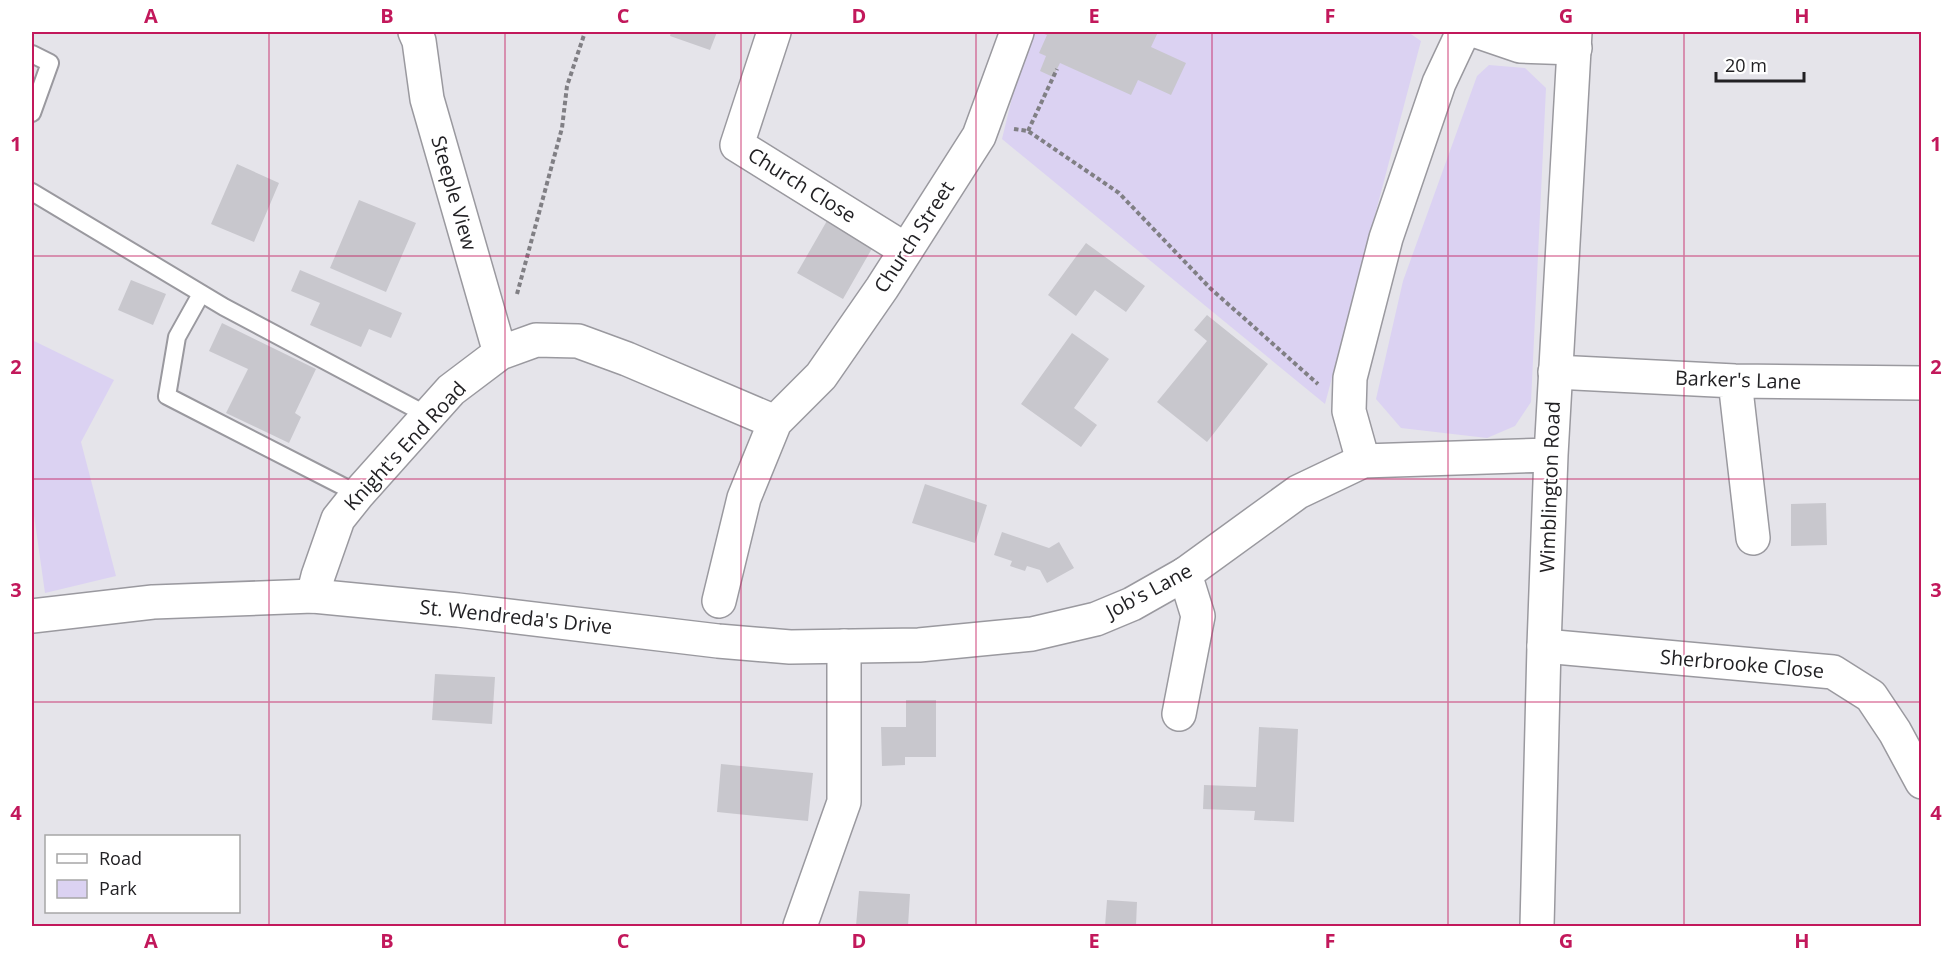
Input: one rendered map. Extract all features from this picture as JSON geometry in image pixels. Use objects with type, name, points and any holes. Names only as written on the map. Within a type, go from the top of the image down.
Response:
[{"type":"street","name":"Steeple View","points":[[415,32],[419,41],[427,99],[500,353]]},
{"type":"street","name":"Church Close","points":[[774,32],[737,145],[906,250]]},
{"type":"street","name":"Church Street","points":[[775,422],[821,376],[979,136],[1017,32]]},
{"type":"street","points":[[1363,461],[1349,411],[1350,378],[1386,238],[1439,83],[1463,32]]},
{"type":"street","points":[[1479,32],[1520,46],[1575,40]]},
{"type":"street","name":"Wimblington Road","points":[[1538,927],[1551,455],[1575,40]]},
{"type":"street","name":"Knight's End Road","points":[[313,596],[338,519],[451,390],[500,353],[536,340],[578,341],[627,359],[775,422]]},
{"type":"street","name":"Barker's Lane","points":[[1555,372],[1735,381],[1922,383]]},
{"type":"street","points":[[1735,381],[1753,538]]},
{"type":"street","points":[[719,601],[744,498],[775,422]]},
{"type":"street","name":"Job's Lane","points":[[718,641],[790,647],[920,645],[1032,633],[1096,619],[1132,604],[1185,574],[1298,492],[1363,461],[1551,455]]},
{"type":"street","points":[[1179,714],[1198,616],[1185,574]]},
{"type":"street","points":[[32,616],[153,602],[313,596]]},
{"type":"street","name":"St. Wendreda's Drive","points":[[313,596],[469,611],[718,641]]},
{"type":"street","points":[[800,927],[844,802],[844,646]]},
{"type":"street","name":"Sherbrooke Close","points":[[1544,646],[1833,672],[1871,696],[1895,732],[1922,782]]},
{"type":"lane","points":[[32,54],[50,63],[32,112]]},
{"type":"lane","points":[[32,192],[201,294],[428,415]]},
{"type":"lane","points":[[201,294],[177,337],[167,396],[358,494]]},
{"type":"path","points":[[516,297],[562,128],[567,86],[585,32]]},
{"type":"path","points":[[1028,131],[1057,69]]},
{"type":"path","points":[[985,121],[1028,131],[1119,193],[1210,288],[1349,411]]},
{"type":"green space","points":[[1028,32],[1408,32],[1421,41],[1325,404],[1002,139]]},
{"type":"green space","points":[[1489,65],[1525,68],[1546,88],[1531,402],[1515,426],[1487,438],[1401,428],[1376,399],[1403,281],[1477,76]]},
{"type":"green space","points":[[32,340],[114,380],[81,442],[116,576],[45,593],[32,501]]},
{"type":"building","points":[[671,32],[717,32],[710,50],[670,36]]},
{"type":"building","points":[[1039,32],[1158,32],[1151,47],[1186,63],[1171,95],[1138,80],[1131,95],[1060,63],[1053,77],[1040,71],[1046,56],[1039,53],[1047,35]]},
{"type":"building","points":[[237,164],[279,183],[254,242],[211,224]]},
{"type":"building","points":[[359,200],[416,223],[386,292],[330,268]]},
{"type":"building","points":[[828,219],[874,245],[843,299],[797,273]]},
{"type":"building","points":[[1086,243],[1145,286],[1126,312],[1095,290],[1076,316],[1048,295]]},
{"type":"building","points":[[300,270],[402,313],[391,338],[369,329],[361,347],[310,325],[320,303],[291,291]]},
{"type":"building","points":[[131,280],[166,294],[153,325],[118,310]]},
{"type":"building","points":[[1207,315],[1268,364],[1207,442],[1157,402],[1207,341],[1194,330]]},
{"type":"building","points":[[222,323],[316,369],[295,413],[301,417],[289,443],[226,413],[248,369],[209,351]]},
{"type":"building","points":[[1072,333],[1109,359],[1074,408],[1097,425],[1081,447],[1021,404]]},
{"type":"building","points":[[925,484],[987,505],[975,543],[912,523]]},
{"type":"building","points":[[1826,503],[1827,545],[1791,546],[1791,504]]},
{"type":"building","points":[[1002,532],[1049,548],[1059,542],[1074,568],[1047,583],[1040,570],[1027,566],[1025,571],[1010,566],[1012,561],[994,555]]},
{"type":"building","points":[[435,674],[495,677],[492,724],[432,720]]},
{"type":"building","points":[[906,700],[936,700],[936,757],[905,757],[905,765],[882,766],[881,727],[906,727]]},
{"type":"building","points":[[1259,727],[1298,729],[1294,822],[1254,820],[1255,811],[1203,809],[1204,785],[1256,787]]},
{"type":"building","points":[[721,764],[813,773],[808,821],[717,812]]},
{"type":"building","points":[[859,891],[910,894],[908,926],[856,926]]},
{"type":"building","points":[[1107,900],[1137,902],[1136,926],[1105,926]]}]
